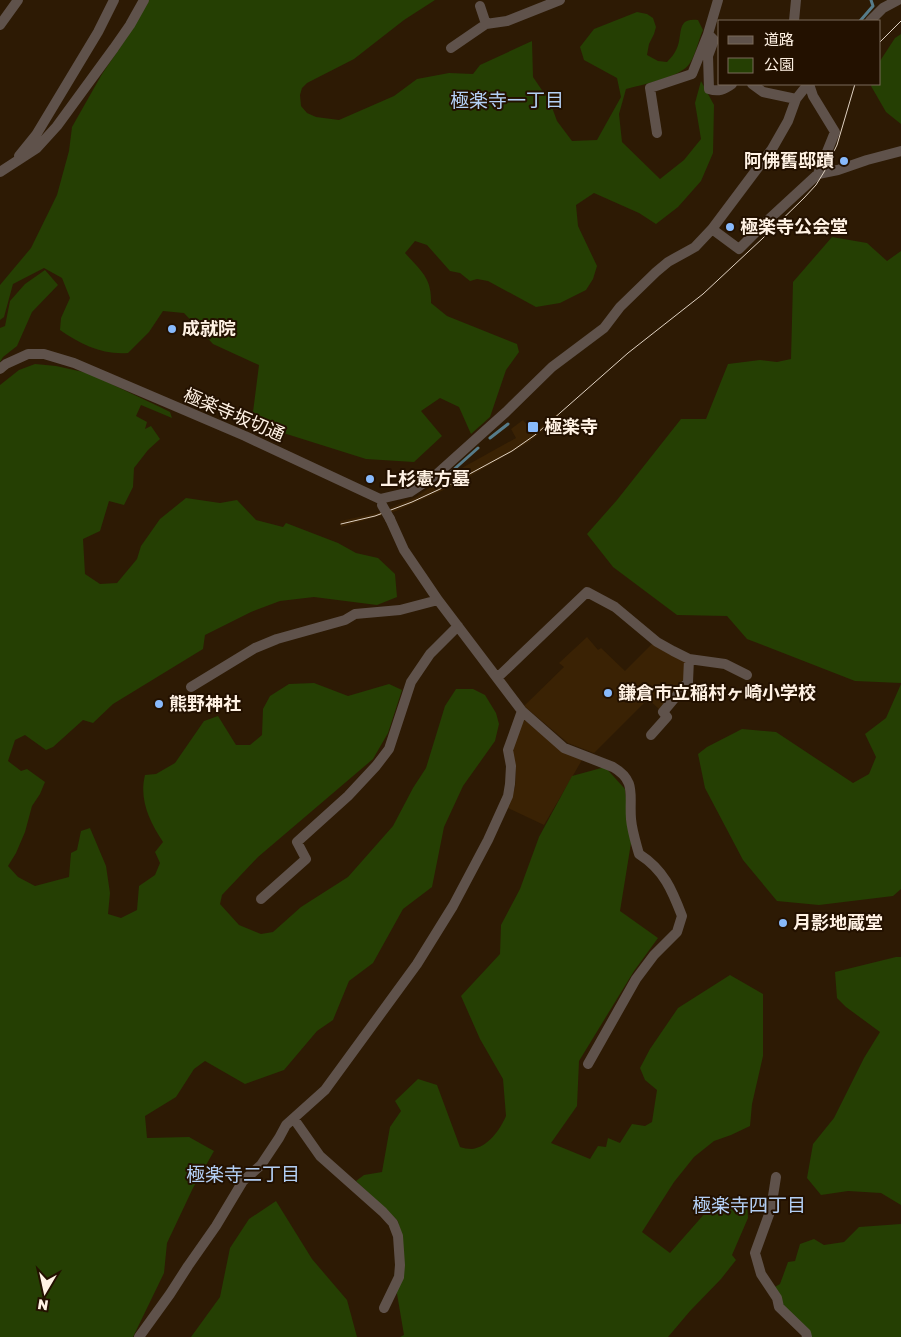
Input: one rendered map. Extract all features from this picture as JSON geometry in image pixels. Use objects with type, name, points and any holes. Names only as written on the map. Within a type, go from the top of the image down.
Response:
[{"type":"street","points":[[0,25],[18,0]]},
{"type":"street","points":[[16,160],[36,136],[98,32],[114,0]]},
{"type":"street","points":[[0,172],[37,148],[57,126],[120,41],[144,0]]},
{"type":"street","points":[[451,48],[486,24],[507,21],[544,8],[560,0]]},
{"type":"street","points":[[657,133],[650,88],[692,74],[708,34],[718,0]]},
{"type":"street","points":[[794,20],[796,0]]},
{"type":"street","points":[[871,20],[883,8],[898,0]]},
{"type":"street","points":[[480,6],[486,24]]},
{"type":"street","points":[[708,34],[714,40],[708,56],[709,89],[716,91],[731,85]]},
{"type":"street","points":[[753,85],[763,92],[796,99]]},
{"type":"street","points":[[588,1064],[636,978],[654,955],[677,932],[682,916],[670,885],[651,862],[639,854],[631,819],[630,786],[624,775],[613,766],[564,748],[522,711],[438,600],[404,550],[381,502],[410,492],[437,474],[506,412],[552,367],[604,328],[620,307],[656,272],[668,262],[695,247],[712,229],[772,150],[788,121],[796,99],[807,85]]},
{"type":"street","points":[[712,229],[739,249],[767,220],[818,174],[835,132],[808,85]]},
{"type":"street","points":[[818,174],[901,151]]},
{"type":"street","name":"極楽寺坂切通","points":[[0,369],[6,364],[28,354],[44,354],[74,363],[246,436],[381,502]]},
{"type":"street","points":[[497,678],[587,592],[615,607],[657,642],[689,659],[725,664],[747,675]]},
{"type":"street","points":[[191,687],[255,648],[277,639],[345,620],[355,614],[400,610],[438,600]]},
{"type":"street","points":[[261,899],[306,859],[297,842],[348,796],[376,766],[388,749],[411,682],[430,654],[458,626]]},
{"type":"street","points":[[651,735],[667,717],[663,712],[688,682],[689,659]]},
{"type":"street","points":[[139,1337],[216,1226],[243,1181],[261,1165],[286,1125],[325,1090],[417,964],[453,906],[488,840],[508,796],[511,766],[508,750],[522,711]]},
{"type":"street","points":[[294,1119],[320,1156],[393,1223],[398,1236],[399,1277],[384,1308]]},
{"type":"street","points":[[776,1177],[771,1209],[755,1253],[762,1274],[777,1298],[779,1307],[806,1333],[807,1337]]},
{"type":"shaded area","points":[[558,413],[560,416],[529,442],[455,485],[396,511],[341,527],[340,521],[378,513],[416,497],[444,478],[516,438],[511,429],[523,420],[534,433]]},
{"type":"shaded area","name":"鎌倉市立稲村ヶ崎小学校","points":[[587,637],[598,650],[601,648],[625,671],[654,642],[687,663],[687,679],[660,710],[648,699],[594,753],[568,743],[524,706],[564,667],[559,663]]},
{"type":"shaded area","points":[[522,718],[562,750],[582,760],[544,825],[506,807],[515,788],[516,773],[512,750]]},
{"type":"green space","points":[[148,0],[435,0],[404,20],[354,59],[307,83],[302,88],[300,95],[301,106],[307,113],[316,117],[339,120],[394,96],[417,79],[449,73],[473,74],[480,65],[532,41],[533,77],[550,102],[557,121],[572,141],[597,140],[621,97],[617,78],[584,60],[580,47],[594,29],[637,12],[647,14],[653,18],[656,27],[647,55],[658,61],[667,62],[677,48],[683,24],[686,21],[698,20],[703,30],[694,56],[686,68],[661,80],[626,89],[619,114],[622,142],[660,179],[684,160],[701,139],[695,103],[701,81],[714,105],[713,153],[701,181],[678,207],[656,224],[639,213],[594,193],[576,205],[578,226],[597,266],[593,279],[586,290],[560,303],[536,307],[488,281],[477,279],[470,281],[460,273],[450,271],[427,245],[415,241],[405,253],[424,275],[430,287],[431,303],[447,316],[517,344],[519,352],[506,370],[490,417],[471,434],[459,407],[440,398],[421,411],[442,436],[414,462],[366,459],[277,431],[257,420],[253,412],[259,365],[213,344],[184,313],[163,311],[149,332],[128,353],[109,352],[92,348],[60,330],[61,318],[70,298],[62,278],[44,268],[13,284],[4,317],[0,320],[0,285],[31,248],[57,195],[69,151],[72,127]]},
{"type":"green space","points":[[901,34],[901,124],[886,112],[871,86],[881,85],[881,59],[895,38]]},
{"type":"green space","points":[[832,237],[867,243],[887,261],[901,251],[901,683],[855,681],[747,639],[727,616],[677,615],[613,567],[587,534],[617,500],[681,419],[706,419],[728,364],[760,360],[777,362],[791,359],[793,282]]},
{"type":"green space","points":[[45,270],[58,285],[32,312],[17,346],[3,357],[0,362],[0,328],[5,326],[10,301],[25,284]]},
{"type":"green space","points":[[35,364],[56,366],[88,373],[170,412],[172,418],[141,405],[136,416],[147,422],[145,429],[151,426],[160,439],[148,450],[134,468],[133,487],[124,505],[109,501],[100,531],[83,539],[85,574],[100,584],[117,583],[137,559],[141,546],[160,519],[186,498],[220,503],[237,500],[256,520],[283,527],[286,523],[338,543],[356,553],[378,558],[395,574],[397,597],[377,605],[314,597],[280,601],[251,612],[205,635],[203,649],[113,704],[93,723],[83,720],[53,747],[46,750],[25,735],[15,740],[8,761],[21,771],[27,769],[45,782],[32,806],[25,832],[8,866],[18,877],[35,886],[69,877],[71,853],[77,850],[81,831],[90,828],[106,866],[110,893],[108,914],[121,918],[137,910],[139,886],[155,875],[160,863],[155,852],[163,842],[146,810],[143,793],[145,775],[156,774],[175,763],[204,721],[218,716],[236,745],[250,745],[262,735],[263,709],[270,696],[289,684],[314,683],[348,696],[389,684],[402,690],[388,733],[373,759],[258,857],[222,895],[220,904],[239,925],[261,934],[273,932],[301,907],[348,877],[393,826],[426,768],[445,706],[456,689],[473,689],[485,695],[496,713],[499,724],[495,741],[463,786],[444,827],[432,887],[403,909],[373,963],[349,981],[333,1020],[317,1031],[284,1070],[245,1084],[205,1061],[194,1069],[176,1097],[145,1116],[147,1138],[189,1137],[214,1151],[193,1188],[167,1243],[164,1273],[133,1337],[0,1337],[0,385],[19,370]]},
{"type":"green space","points":[[901,684],[901,889],[893,896],[819,905],[777,901],[743,860],[705,788],[698,754],[707,747],[742,729],[776,732],[853,783],[869,774],[876,757],[865,734],[886,718]]},
{"type":"green space","points":[[605,767],[625,789],[631,843],[620,911],[658,938],[634,971],[579,1061],[577,1106],[551,1143],[590,1159],[598,1146],[606,1147],[608,1138],[620,1143],[632,1124],[645,1126],[652,1122],[657,1090],[645,1080],[640,1068],[650,1049],[678,1008],[730,975],[763,994],[763,1056],[752,1104],[750,1126],[714,1141],[694,1157],[674,1182],[642,1232],[670,1253],[706,1212],[728,1198],[747,1202],[748,1218],[732,1255],[736,1260],[668,1337],[400,1337],[404,1335],[394,1276],[404,1253],[398,1221],[356,1181],[364,1175],[382,1172],[390,1127],[401,1111],[395,1101],[418,1079],[437,1085],[460,1147],[478,1148],[493,1137],[500,1127],[506,1116],[503,1079],[480,1039],[461,996],[500,954],[501,925],[520,889],[539,837],[572,776]]},
{"type":"green space","points":[[901,957],[901,1205],[881,1193],[848,1191],[821,1195],[807,1178],[813,1144],[834,1118],[864,1058],[880,1032],[837,998],[835,972]]},
{"type":"green space","points":[[276,1201],[312,1259],[347,1300],[357,1337],[191,1337],[220,1297],[230,1248],[249,1219]]},
{"type":"green space","points":[[901,1224],[901,1337],[810,1337],[787,1313],[773,1288],[780,1284],[788,1262],[795,1261],[800,1244],[814,1239],[824,1245],[844,1242],[859,1227]]},
{"type":"waterway","points":[[861,20],[873,6],[871,0]]},
{"type":"waterway","points":[[490,438],[508,424]]},
{"type":"waterway","points":[[451,472],[478,448]]},
{"type":"tram line","points":[[881,41],[901,21]]},
{"type":"tram line","points":[[341,524],[375,516],[412,502],[451,484],[512,451],[535,435],[628,353],[703,294],[816,185],[837,145],[855,85]]},
{"type":"place","name":"阿佛舊邸蹟","points":[[844,161]]},
{"type":"place","name":"極楽寺公会堂","points":[[730,227]]},
{"type":"place","name":"成就院","points":[[172,329]]},
{"type":"place","name":"極楽寺","points":[[533,427]]},
{"type":"place","name":"上杉憲方墓","points":[[370,479]]},
{"type":"place","name":"鎌倉市立稲村ヶ崎小学校","points":[[608,693]]},
{"type":"place","name":"熊野神社","points":[[159,704]]},
{"type":"place","name":"月影地蔵堂","points":[[783,923]]},
{"type":"district","name":"極楽寺一丁目","points":[[507,100]]},
{"type":"district","name":"極楽寺二丁目","points":[[243,1174]]},
{"type":"district","name":"極楽寺四丁目","points":[[749,1205]]}]
